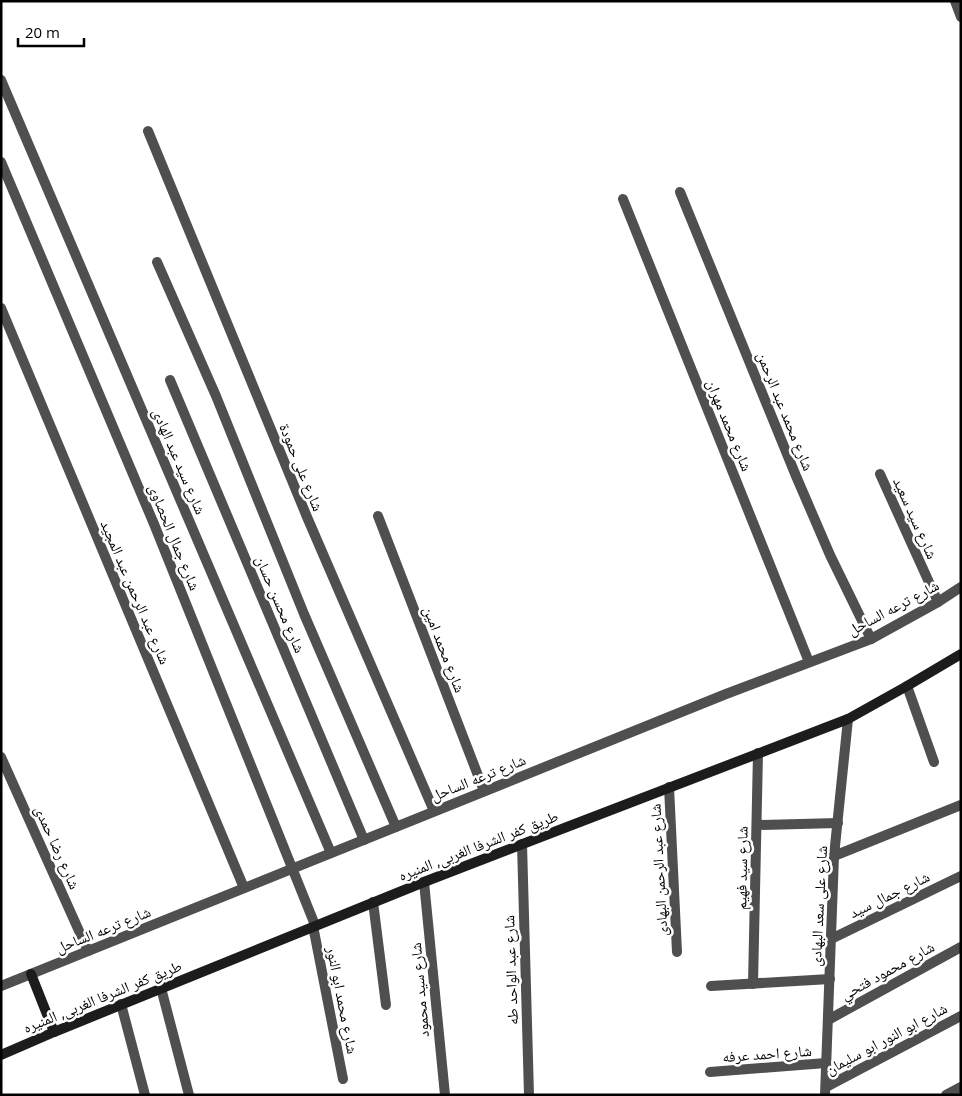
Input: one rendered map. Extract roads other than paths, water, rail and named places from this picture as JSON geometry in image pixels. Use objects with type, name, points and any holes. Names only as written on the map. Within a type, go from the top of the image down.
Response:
[{"type":"street","points":[[955,1],[961,17]]},
{"type":"street","name":"شارع سيد عبد الهادى","points":[[1,80],[331,853]]},
{"type":"street","name":"شارع على حمودة","points":[[148,131],[307,517],[434,811]]},
{"type":"street","name":"شارع جمال الحصاوى","points":[[1,162],[150,515],[293,868],[314,926]]},
{"type":"street","name":"شارع محمد عبد الرحمن","points":[[680,192],[815,520],[871,639]]},
{"type":"street","name":"شارع محمد مهران","points":[[623,199],[809,662]]},
{"type":"street","points":[[157,262],[216,396],[304,614],[396,827]]},
{"type":"street","name":"شارع عبد الرحمن عبد المجيد","points":[[1,308],[244,888]]},
{"type":"street","name":"شارع محسن حسان","points":[[170,380],[364,840]]},
{"type":"street","name":"شارع سيد سعيد","points":[[880,474],[938,602]]},
{"type":"street","name":"شارع محمد امين","points":[[378,516],[484,791]]},
{"type":"street","name":"شارع ترعه الساحل","points":[[1,986],[726,694],[871,639],[938,602],[961,586]]},
{"type":"street","name":"طريق كفر الشرفا الغربى, المنيره","points":[[1,1055],[121,1004],[373,902],[848,719],[961,654]]},
{"type":"street","points":[[907,686],[934,762]]},
{"type":"street","name":"شارع على سعد البهادى","points":[[826,1091],[834,856],[848,719]]},
{"type":"street","name":"شارع سيد فهيم","points":[[753,984],[758,753]]},
{"type":"street","name":"شارع رضا حمدى","points":[[1,756],[88,951]]},
{"type":"street","name":"شارع عبد الرحمن البهادى","points":[[669,787],[677,952]]},
{"type":"street","points":[[834,856],[961,805]]},
{"type":"street","points":[[757,825],[838,823]]},
{"type":"street","name":"شارع عبد الواحد طه","points":[[522,844],[529,1095]]},
{"type":"street","name":"شارع جمال سيد","points":[[831,939],[961,876]]},
{"type":"street","name":"شارع سيد محمود","points":[[424,882],[444,1095]]},
{"type":"street","points":[[373,902],[386,1005]]},
{"type":"street","name":"شارع محمد ابو النور","points":[[314,926],[343,1079]]},
{"type":"street","name":"شارع محمود فتحي","points":[[828,1020],[961,947]]},
{"type":"street","points":[[31,974],[54,1032]]},
{"type":"street","points":[[711,986],[830,979]]},
{"type":"street","points":[[162,988],[189,1095]]},
{"type":"street","points":[[121,1004],[145,1095]]},
{"type":"street","name":"شارع ابو النور ابو سليمان","points":[[826,1091],[961,1016]]},
{"type":"street","name":"شارع احمد عرفه","points":[[710,1072],[826,1064]]},
{"type":"street","points":[[946,1095],[961,1087]]}]
